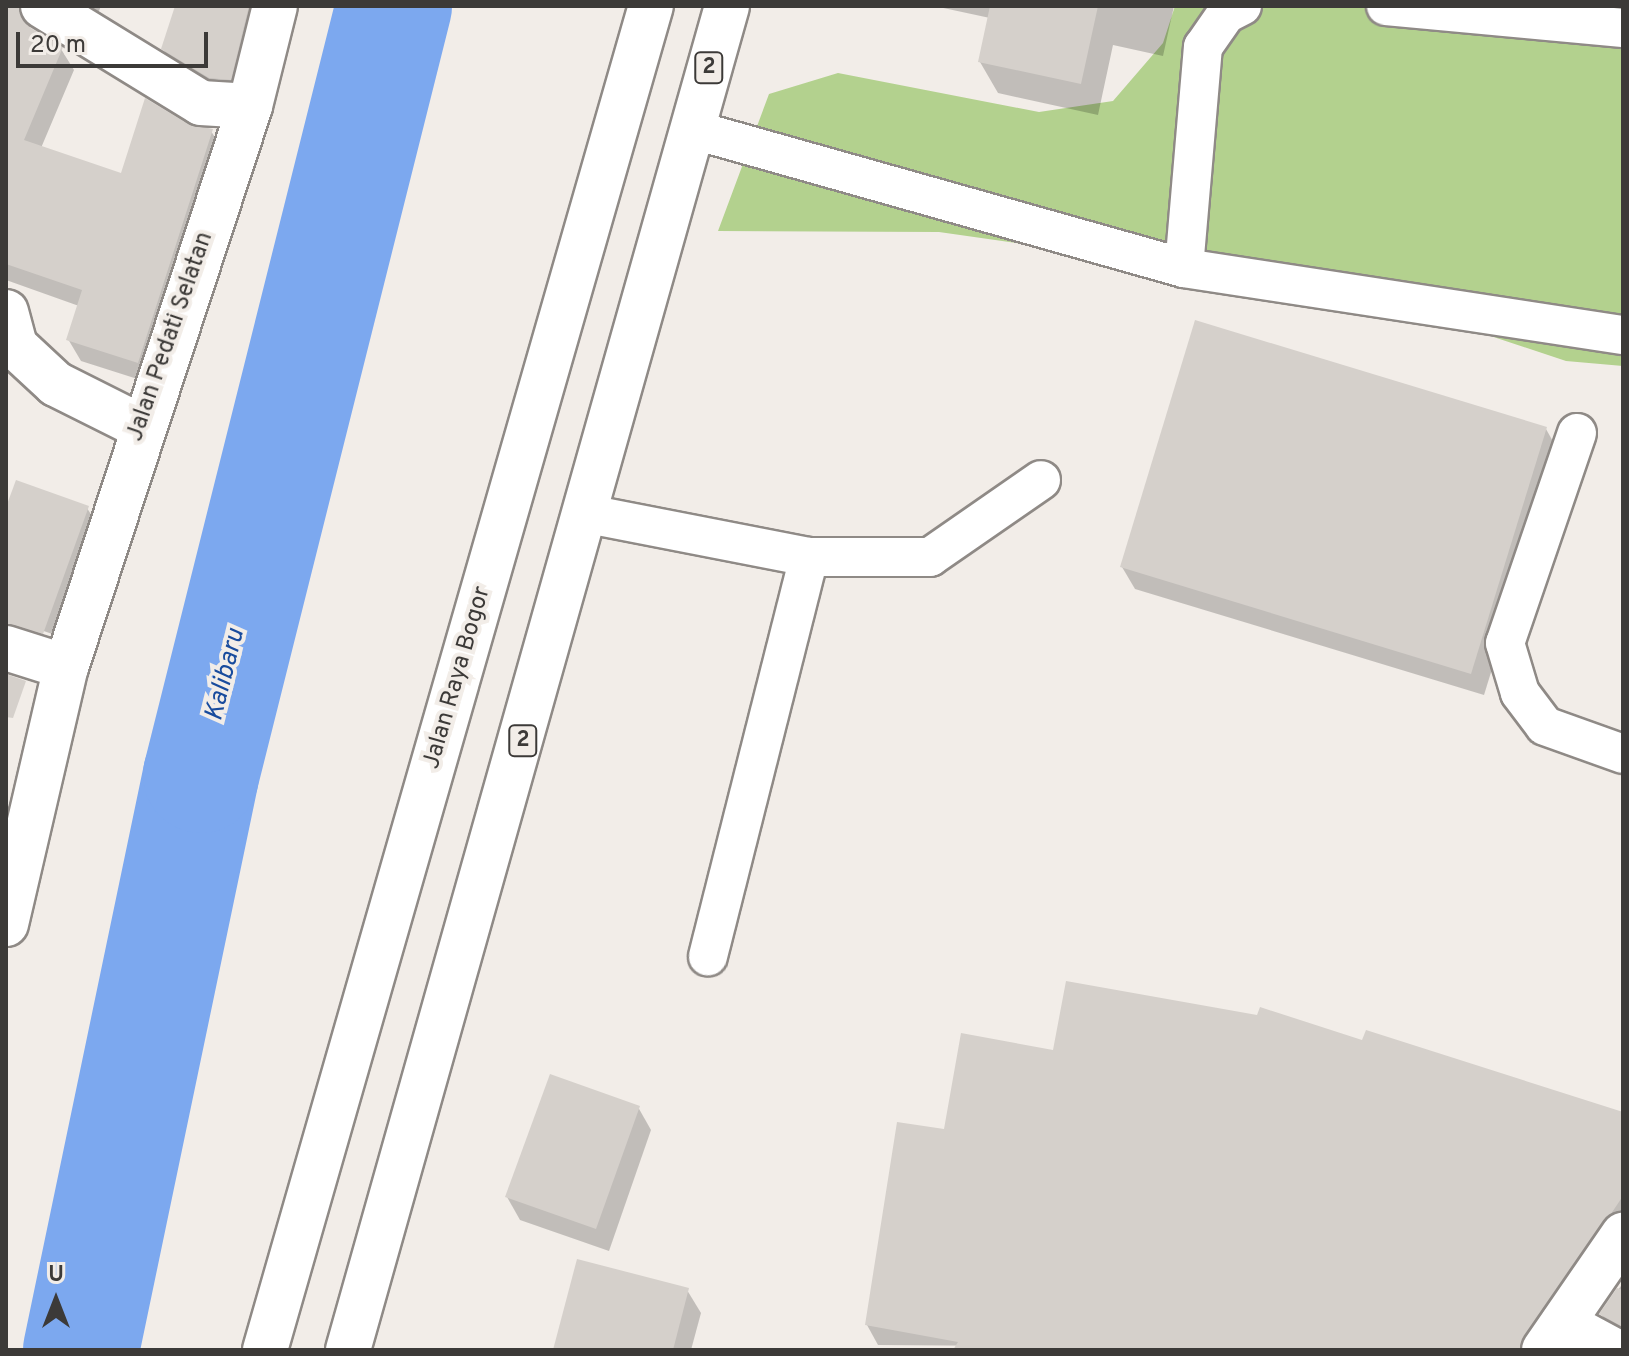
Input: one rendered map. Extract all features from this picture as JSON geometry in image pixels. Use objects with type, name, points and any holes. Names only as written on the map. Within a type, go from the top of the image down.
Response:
[{"type":"main road","points":[[43,6],[201,103],[250,106]]},
{"type":"main road","name":"Jalan Pedati Selatan","points":[[6,924],[66,667],[140,426],[250,106],[275,6]]},
{"type":"main road","name":"Jalan Raya Bogor","points":[[265,1350],[651,6]]},
{"type":"main road","name":"2","points":[[348,1350],[588,514],[727,6]]},
{"type":"main road","points":[[6,312],[15,346],[56,384],[140,426]]},
{"type":"main road","points":[[6,648],[66,667]]},
{"type":"main road","points":[[1613,1350],[1554,1337],[1623,1235]]},
{"type":"lane","points":[[1184,268],[1203,47],[1226,14],[1242,6]]},
{"type":"lane","points":[[1386,6],[1623,28]]},
{"type":"lane","points":[[691,129],[1184,268],[1623,335]]},
{"type":"lane","points":[[1577,433],[1505,643],[1520,693],[1545,726],[1623,754]]},
{"type":"lane","points":[[588,514],[809,557],[930,557],[1041,480]]},
{"type":"lane","points":[[708,956],[809,557]]},
{"type":"green space","points":[[1175,6],[1623,6],[1623,366],[1566,361],[1355,291],[939,232],[718,231],[769,94],[838,73],[1039,112],[1113,101],[1163,43]]},
{"type":"building","points":[[6,6],[18,6],[29,27],[63,47],[24,140],[121,173],[145,98],[188,124],[213,129],[138,363],[66,340],[82,290],[6,264]]},
{"type":"building","points":[[175,6],[249,6],[231,80],[209,78],[161,49]]},
{"type":"building","points":[[990,6],[1098,6],[1081,84],[978,62]]},
{"type":"building","points":[[1195,320],[1547,427],[1471,674],[1120,567]]},
{"type":"building","points":[[16,480],[89,506],[43,634],[6,624],[6,507]]},
{"type":"building","points":[[6,674],[26,681],[13,718],[6,717]]},
{"type":"building","points":[[1066,981],[1257,1015],[1260,1007],[1362,1040],[1366,1030],[1623,1112],[1623,1196],[1519,1350],[953,1350],[958,1342],[865,1325],[897,1122],[944,1129],[961,1033],[1053,1050]]},
{"type":"building","points":[[550,1074],[640,1106],[596,1229],[505,1197]]},
{"type":"building","points":[[577,1259],[689,1288],[673,1350],[553,1350]]},
{"type":"building","points":[[1617,1288],[1623,1290],[1623,1327],[1599,1314]]},
{"type":"waterway","name":"Kalibaru","points":[[81,1350],[201,775],[394,6]]}]
